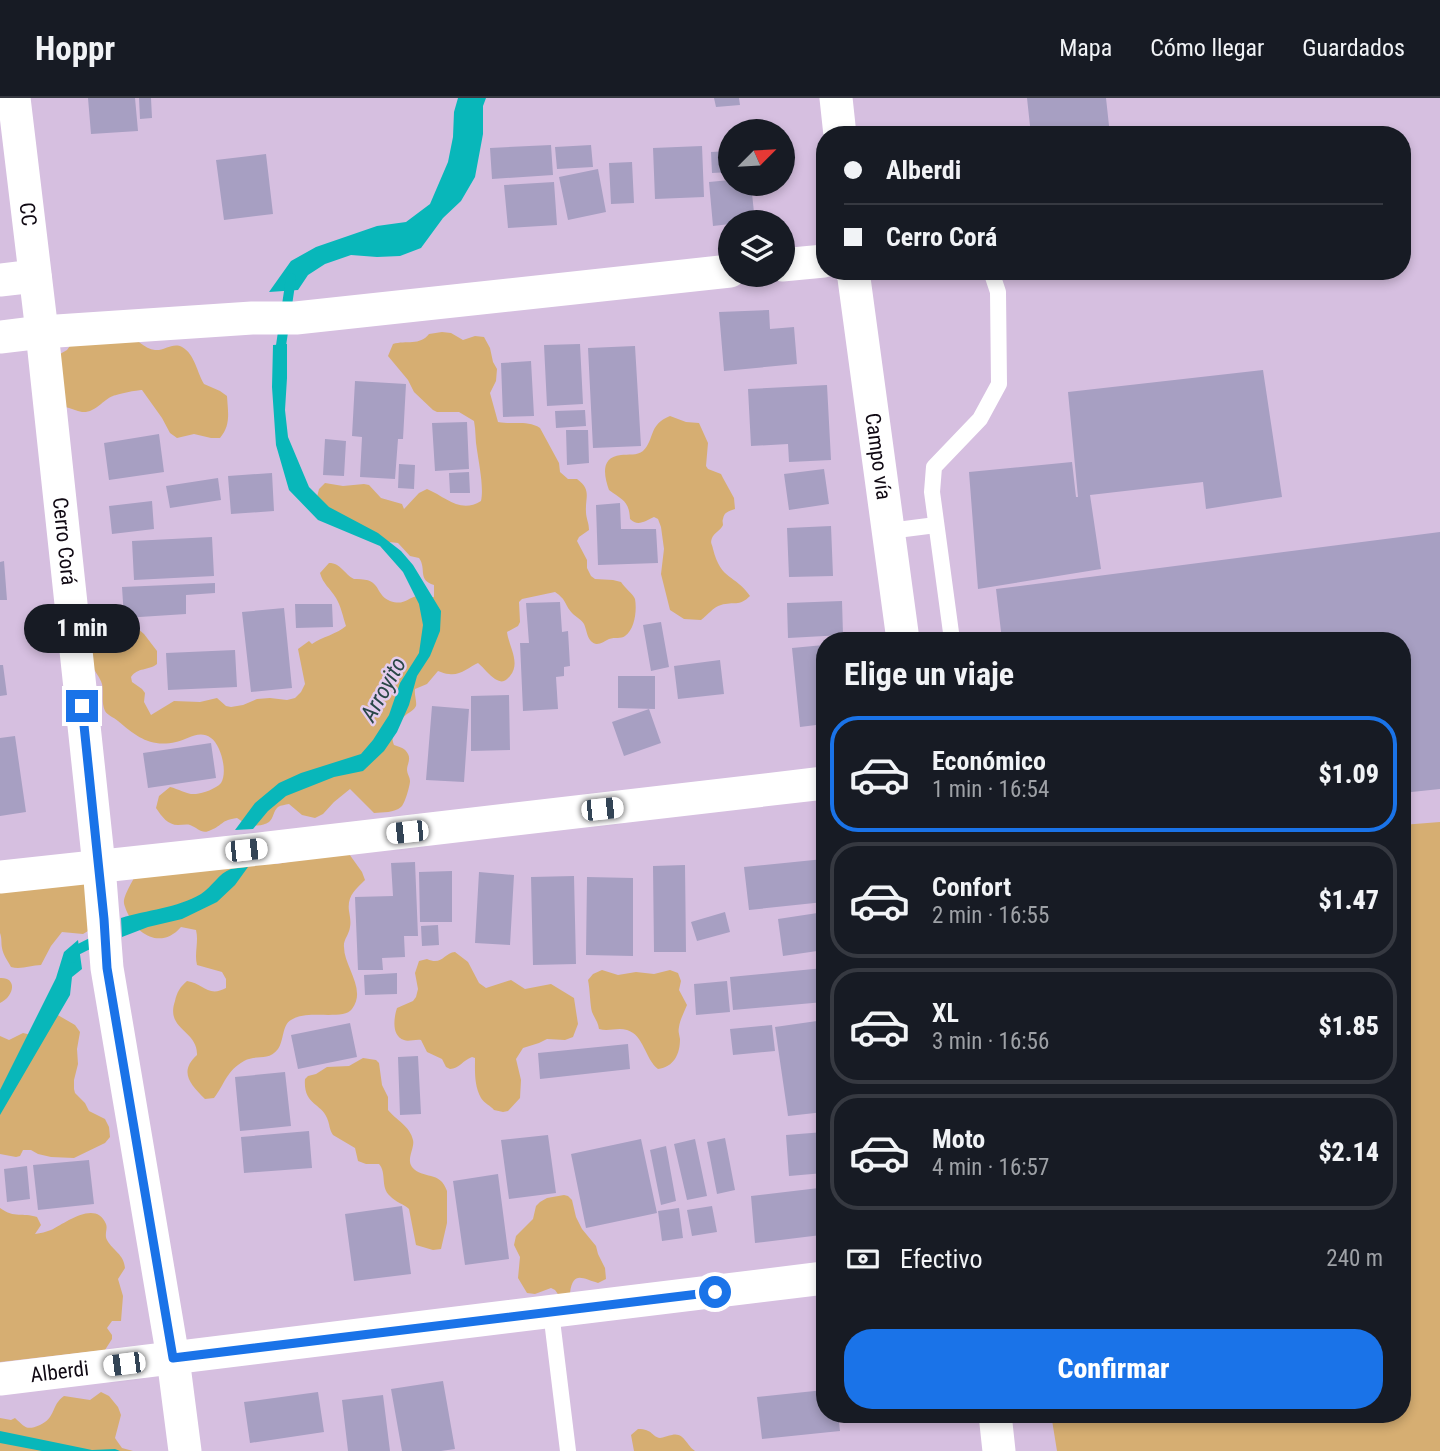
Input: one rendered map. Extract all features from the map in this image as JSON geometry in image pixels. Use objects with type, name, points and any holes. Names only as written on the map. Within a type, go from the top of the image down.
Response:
[{"type":"street","name":"CC","points":[[13,98],[42,331]]},
{"type":"street","points":[[836,98],[839,126]]},
{"type":"street","points":[[795,264],[816,262]]},
{"type":"street","points":[[0,337],[42,331],[252,318],[296,318],[718,272]]},
{"type":"street","points":[[0,280],[35,276]]},
{"type":"street","name":"Campo vía","points":[[854,280],[902,632]]},
{"type":"street","name":"Cerro Corá","points":[[42,331],[99,866],[107,968],[173,1358]]},
{"type":"street","points":[[0,877],[816,784]]},
{"type":"street","name":"Alberdi","points":[[1,1379],[816,1279]]},
{"type":"street","points":[[173,1358],[185,1451]]},
{"type":"street","points":[[996,1423],[999,1451]]},
{"type":"lane","points":[[951,632],[932,492],[934,467],[980,419],[999,384],[998,292],[994,280]]},
{"type":"lane","points":[[889,531],[936,525]]},
{"type":"lane","points":[[551,1312],[568,1451]]},
{"type":"shaded area","points":[[458,98],[486,98],[475,177],[461,201],[443,218],[421,248],[400,256],[351,255],[325,264],[308,275],[298,290],[269,292],[291,261],[316,247],[377,226],[406,222],[430,204],[448,162]]},
{"type":"shaded area","points":[[127,333],[151,349],[182,347],[193,359],[204,384],[227,396],[227,423],[220,438],[194,434],[177,438],[170,433],[142,390],[113,396],[87,412],[65,407],[60,354],[67,350],[77,336]]},
{"type":"shaded area","points":[[451,333],[463,340],[475,336],[484,337],[497,369],[496,381],[490,393],[498,422],[525,423],[540,428],[559,463],[560,472],[568,479],[577,479],[585,487],[589,530],[577,541],[587,560],[591,576],[595,579],[621,582],[634,597],[635,614],[631,629],[623,637],[595,644],[589,638],[583,622],[555,592],[522,599],[519,602],[520,622],[507,632],[514,666],[507,680],[495,679],[478,663],[457,674],[438,671],[427,684],[415,689],[416,706],[403,717],[393,732],[394,745],[408,754],[407,770],[410,781],[404,802],[395,810],[374,813],[350,789],[315,818],[302,815],[289,804],[278,807],[271,820],[261,825],[248,824],[237,818],[205,832],[190,825],[174,825],[168,822],[156,808],[159,796],[170,787],[196,794],[219,785],[224,772],[220,752],[215,741],[202,735],[167,743],[151,742],[137,736],[108,714],[103,705],[102,684],[92,665],[90,638],[94,635],[112,635],[137,628],[144,634],[157,651],[157,664],[131,677],[132,682],[145,693],[144,702],[151,715],[174,701],[200,702],[217,698],[231,707],[257,699],[295,698],[305,684],[298,649],[309,641],[312,644],[346,626],[338,601],[320,573],[329,563],[337,565],[354,579],[374,583],[390,601],[402,602],[419,596],[434,597],[434,585],[424,577],[419,558],[410,556],[398,543],[381,541],[344,525],[317,497],[319,489],[325,483],[343,486],[369,485],[381,498],[402,504],[404,509],[419,493],[427,489],[460,505],[473,505],[481,501],[482,483],[474,421],[459,412],[433,410],[414,392],[408,380],[388,356],[393,344],[417,341],[429,334]]},
{"type":"shaded area","points":[[287,344],[285,410],[288,437],[309,487],[329,507],[378,533],[401,551],[413,565],[441,611],[440,631],[430,656],[417,676],[409,705],[397,732],[384,751],[363,771],[334,777],[286,796],[268,811],[253,829],[235,830],[255,803],[279,783],[361,754],[389,715],[400,683],[419,653],[423,625],[419,604],[403,572],[380,546],[318,520],[289,490],[276,445],[272,387],[273,345]]},
{"type":"shaded area","points":[[670,416],[699,423],[708,443],[706,466],[721,474],[734,498],[735,509],[724,515],[723,525],[713,536],[711,543],[720,567],[750,596],[739,603],[718,606],[701,620],[684,619],[670,610],[661,574],[664,549],[658,519],[654,517],[636,523],[630,519],[626,504],[609,490],[606,479],[605,468],[610,459],[641,453],[658,424]]},
{"type":"shaded area","points":[[1440,822],[1440,1451],[1057,1451],[1052,1423],[1411,1423],[1411,824]]},
{"type":"shaded area","points":[[347,851],[365,880],[351,897],[350,925],[344,944],[357,994],[352,1009],[341,1014],[306,1015],[291,1020],[286,1026],[280,1046],[274,1053],[248,1059],[238,1065],[229,1073],[214,1098],[205,1099],[195,1089],[187,1073],[191,1061],[197,1055],[196,1047],[174,1018],[173,1011],[178,992],[187,981],[210,991],[220,991],[226,988],[226,979],[222,972],[197,965],[196,930],[181,927],[166,937],[151,937],[132,922],[124,900],[137,872],[252,860],[277,864]]},
{"type":"shaded area","points":[[248,867],[235,885],[217,902],[182,919],[148,927],[122,937],[121,918],[192,899],[227,871]]},
{"type":"shaded area","points":[[82,877],[98,925],[83,934],[62,932],[41,965],[11,967],[2,948],[0,888]]},
{"type":"shaded area","points":[[78,940],[82,969],[72,977],[70,995],[0,1115],[0,1090],[56,978],[64,952]]},
{"type":"shaded area","points":[[455,952],[468,962],[479,983],[486,988],[511,980],[525,989],[551,984],[574,998],[578,1024],[573,1037],[565,1040],[547,1039],[523,1048],[516,1059],[521,1080],[520,1098],[508,1111],[494,1110],[481,1098],[476,1083],[475,1058],[469,1058],[456,1068],[450,1069],[442,1059],[427,1052],[421,1040],[404,1040],[395,1030],[397,1008],[416,997],[418,989],[415,973],[419,961],[440,960]]},
{"type":"shaded area","points":[[602,970],[618,975],[636,972],[654,974],[670,970],[678,973],[681,981],[679,990],[687,1005],[679,1027],[679,1050],[668,1066],[658,1069],[633,1033],[623,1029],[599,1029],[592,1012],[588,980]]},
{"type":"shaded area","points":[[0,978],[10,981],[12,988],[0,1003]]},
{"type":"shaded area","points":[[56,1014],[75,1025],[80,1032],[75,1093],[89,1111],[105,1119],[110,1137],[105,1143],[74,1158],[51,1157],[31,1150],[23,1150],[20,1156],[16,1157],[0,1154],[0,1036],[9,1040],[23,1033],[36,1036]]},
{"type":"shaded area","points":[[363,1058],[379,1063],[382,1085],[388,1097],[388,1110],[411,1135],[413,1146],[410,1164],[416,1171],[440,1180],[447,1191],[447,1223],[441,1249],[433,1250],[416,1245],[409,1209],[387,1192],[379,1164],[358,1161],[355,1148],[333,1135],[324,1113],[307,1094],[305,1079],[308,1076],[327,1067],[349,1066]]},
{"type":"shaded area","points":[[564,1195],[572,1200],[582,1229],[596,1246],[605,1268],[606,1279],[598,1283],[583,1278],[576,1279],[570,1293],[560,1297],[551,1288],[535,1294],[527,1293],[518,1278],[520,1257],[514,1245],[516,1236],[533,1219],[536,1206],[540,1202]]},
{"type":"shaded area","points":[[0,1208],[14,1214],[37,1217],[41,1225],[35,1234],[51,1230],[80,1215],[95,1213],[101,1217],[106,1226],[107,1240],[120,1256],[125,1268],[118,1279],[123,1296],[121,1321],[112,1321],[107,1328],[112,1339],[105,1350],[0,1362]]},
{"type":"shaded area","points":[[101,1392],[109,1396],[121,1415],[115,1438],[122,1448],[133,1451],[0,1451],[0,1418],[15,1418],[26,1427],[32,1428],[49,1419],[64,1396],[90,1400]]},
{"type":"shaded area","points":[[638,1429],[647,1430],[660,1438],[679,1435],[695,1451],[634,1451],[631,1435]]},
{"type":"shaded area","points":[[0,1431],[92,1450],[120,1451],[42,1451],[0,1443]]},
{"type":"building","points":[[88,98],[135,98],[138,131],[91,134]]},
{"type":"building","points":[[139,98],[151,98],[152,118],[140,119]]},
{"type":"building","points":[[714,98],[739,98],[740,105],[716,107]]},
{"type":"building","points":[[1027,98],[1106,98],[1109,126],[1030,126]]},
{"type":"building","points":[[551,145],[553,175],[492,179],[490,148]]},
{"type":"building","points":[[591,145],[593,167],[557,169],[555,147]]},
{"type":"building","points":[[702,146],[704,197],[655,199],[653,148]]},
{"type":"building","points":[[711,152],[718,152],[718,173],[712,173]]},
{"type":"building","points":[[266,154],[273,214],[224,220],[216,160]]},
{"type":"building","points":[[632,162],[634,203],[611,204],[609,163]]},
{"type":"building","points":[[598,169],[606,212],[568,220],[559,177]]},
{"type":"building","points":[[718,181],[718,196],[752,196],[754,210],[718,210],[718,225],[713,226],[709,182]]},
{"type":"building","points":[[554,182],[557,225],[508,228],[504,185]]},
{"type":"building","points":[[769,310],[770,329],[794,327],[797,364],[724,371],[719,312]]},
{"type":"building","points":[[580,344],[583,404],[547,406],[544,345]]},
{"type":"building","points":[[635,346],[641,446],[593,448],[588,348]]},
{"type":"building","points":[[531,361],[534,416],[503,417],[501,363]]},
{"type":"building","points":[[1263,370],[1282,497],[1206,509],[1203,482],[1090,495],[1101,569],[978,589],[969,472],[1072,462],[1078,497],[1068,392]]},
{"type":"building","points":[[355,381],[406,384],[403,439],[398,439],[395,479],[360,477],[362,437],[352,436]]},
{"type":"building","points":[[827,385],[831,460],[789,462],[788,444],[751,446],[748,389]]},
{"type":"building","points":[[585,410],[586,426],[556,428],[555,411]]},
{"type":"building","points":[[467,422],[469,469],[435,471],[432,423]]},
{"type":"building","points":[[566,430],[588,430],[589,463],[567,465]]},
{"type":"building","points":[[159,434],[164,472],[109,480],[104,443]]},
{"type":"building","points":[[325,439],[346,441],[344,476],[323,475]]},
{"type":"building","points":[[399,464],[415,465],[414,489],[398,488]]},
{"type":"building","points":[[824,469],[829,504],[789,510],[784,474]]},
{"type":"building","points":[[469,472],[470,493],[450,493],[449,473]]},
{"type":"building","points":[[272,473],[274,511],[231,514],[228,476]]},
{"type":"building","points":[[218,478],[221,500],[170,508],[166,486]]},
{"type":"building","points":[[152,501],[154,529],[112,534],[109,506]]},
{"type":"building","points":[[620,503],[621,529],[656,529],[658,563],[598,565],[596,505]]},
{"type":"building","points":[[831,526],[833,576],[789,577],[787,528]]},
{"type":"building","points":[[1440,532],[1440,789],[1411,792],[1411,632],[1001,632],[996,589]]},
{"type":"building","points":[[212,537],[214,576],[134,580],[132,541]]},
{"type":"building","points":[[4,561],[7,600],[0,600],[0,562]]},
{"type":"building","points":[[215,583],[215,593],[186,595],[186,614],[124,618],[122,587]]},
{"type":"building","points":[[842,601],[843,632],[816,632],[816,636],[788,638],[787,603]]},
{"type":"building","points":[[560,602],[562,632],[568,631],[570,666],[564,667],[564,676],[556,677],[558,709],[523,711],[520,643],[529,643],[526,603]]},
{"type":"building","points":[[295,604],[332,604],[333,627],[296,628]]},
{"type":"building","points":[[284,608],[292,688],[251,692],[242,612]]},
{"type":"building","points":[[661,622],[669,667],[651,671],[643,625]]},
{"type":"building","points":[[816,646],[816,725],[800,727],[792,648]]},
{"type":"building","points":[[235,650],[237,687],[168,690],[166,653]]},
{"type":"building","points":[[720,660],[724,694],[678,699],[674,666]]},
{"type":"building","points":[[0,665],[3,665],[7,695],[0,696]]},
{"type":"building","points":[[618,676],[655,676],[655,709],[618,708]]},
{"type":"building","points":[[509,695],[510,750],[471,751],[471,696]]},
{"type":"building","points":[[432,706],[469,709],[464,782],[426,780]]},
{"type":"building","points":[[649,709],[661,743],[624,756],[612,722]]},
{"type":"building","points":[[15,736],[26,812],[0,816],[0,738]]},
{"type":"building","points":[[211,743],[216,778],[148,788],[143,753]]},
{"type":"building","points":[[816,860],[816,903],[749,910],[744,867]]},
{"type":"building","points":[[415,862],[418,936],[404,936],[405,957],[382,958],[383,970],[358,970],[355,897],[393,896],[391,863]]},
{"type":"building","points":[[685,865],[686,952],[654,952],[653,866]]},
{"type":"building","points":[[452,871],[452,922],[420,922],[419,872]]},
{"type":"building","points":[[479,872],[514,875],[510,945],[475,943]]},
{"type":"building","points":[[574,876],[576,964],[533,965],[531,877]]},
{"type":"building","points":[[587,877],[633,878],[633,956],[586,955]]},
{"type":"building","points":[[725,912],[730,932],[697,941],[691,922]]},
{"type":"building","points":[[816,913],[816,951],[783,956],[778,919]]},
{"type":"building","points":[[438,925],[439,945],[422,946],[421,926]]},
{"type":"building","points":[[816,969],[816,1003],[733,1010],[730,977]]},
{"type":"building","points":[[397,973],[397,994],[365,995],[364,975]]},
{"type":"building","points":[[727,981],[730,1012],[696,1015],[694,984]]},
{"type":"building","points":[[816,1021],[816,1113],[788,1116],[775,1027]]},
{"type":"building","points":[[350,1023],[357,1057],[298,1069],[291,1035]]},
{"type":"building","points":[[772,1025],[775,1051],[733,1055],[730,1029]]},
{"type":"building","points":[[628,1044],[630,1069],[540,1079],[538,1053]]},
{"type":"building","points":[[418,1056],[421,1114],[400,1115],[398,1057]]},
{"type":"building","points":[[285,1072],[291,1126],[240,1131],[235,1077]]},
{"type":"building","points":[[309,1131],[312,1168],[244,1173],[241,1137]]},
{"type":"building","points":[[816,1133],[816,1174],[789,1176],[786,1135]]},
{"type":"building","points":[[548,1135],[556,1193],[509,1199],[501,1140]]},
{"type":"building","points":[[725,1138],[735,1190],[717,1194],[707,1142]]},
{"type":"building","points":[[641,1139],[657,1213],[586,1228],[571,1154]]},
{"type":"building","points":[[695,1139],[707,1196],[687,1200],[674,1144]]},
{"type":"building","points":[[666,1146],[676,1201],[661,1205],[650,1150]]},
{"type":"building","points":[[89,1160],[94,1204],[38,1210],[33,1165]]},
{"type":"building","points":[[27,1166],[30,1199],[7,1202],[4,1169]]},
{"type":"building","points":[[498,1174],[509,1259],[465,1265],[453,1181]]},
{"type":"building","points":[[816,1188],[816,1236],[755,1243],[751,1196]]},
{"type":"building","points":[[402,1206],[411,1274],[354,1281],[345,1214]]},
{"type":"building","points":[[712,1206],[717,1232],[692,1236],[687,1210]]},
{"type":"building","points":[[679,1208],[683,1238],[662,1241],[658,1211]]},
{"type":"building","points":[[443,1381],[455,1449],[402,1451],[391,1389]]},
{"type":"building","points":[[816,1391],[816,1423],[839,1423],[840,1431],[762,1439],[757,1397]]},
{"type":"building","points":[[318,1392],[324,1432],[250,1443],[244,1402]]},
{"type":"building","points":[[383,1395],[390,1451],[348,1451],[342,1400]]},
{"type":"waterway","name":"Arroyito","points":[[279,359],[291,278]]},
{"type":"waterway","name":"Arroyito","points":[[72,958],[75,951],[101,938]]},
{"type":"route","points":[[82,706],[107,968],[173,1358],[715,1292]]}]
